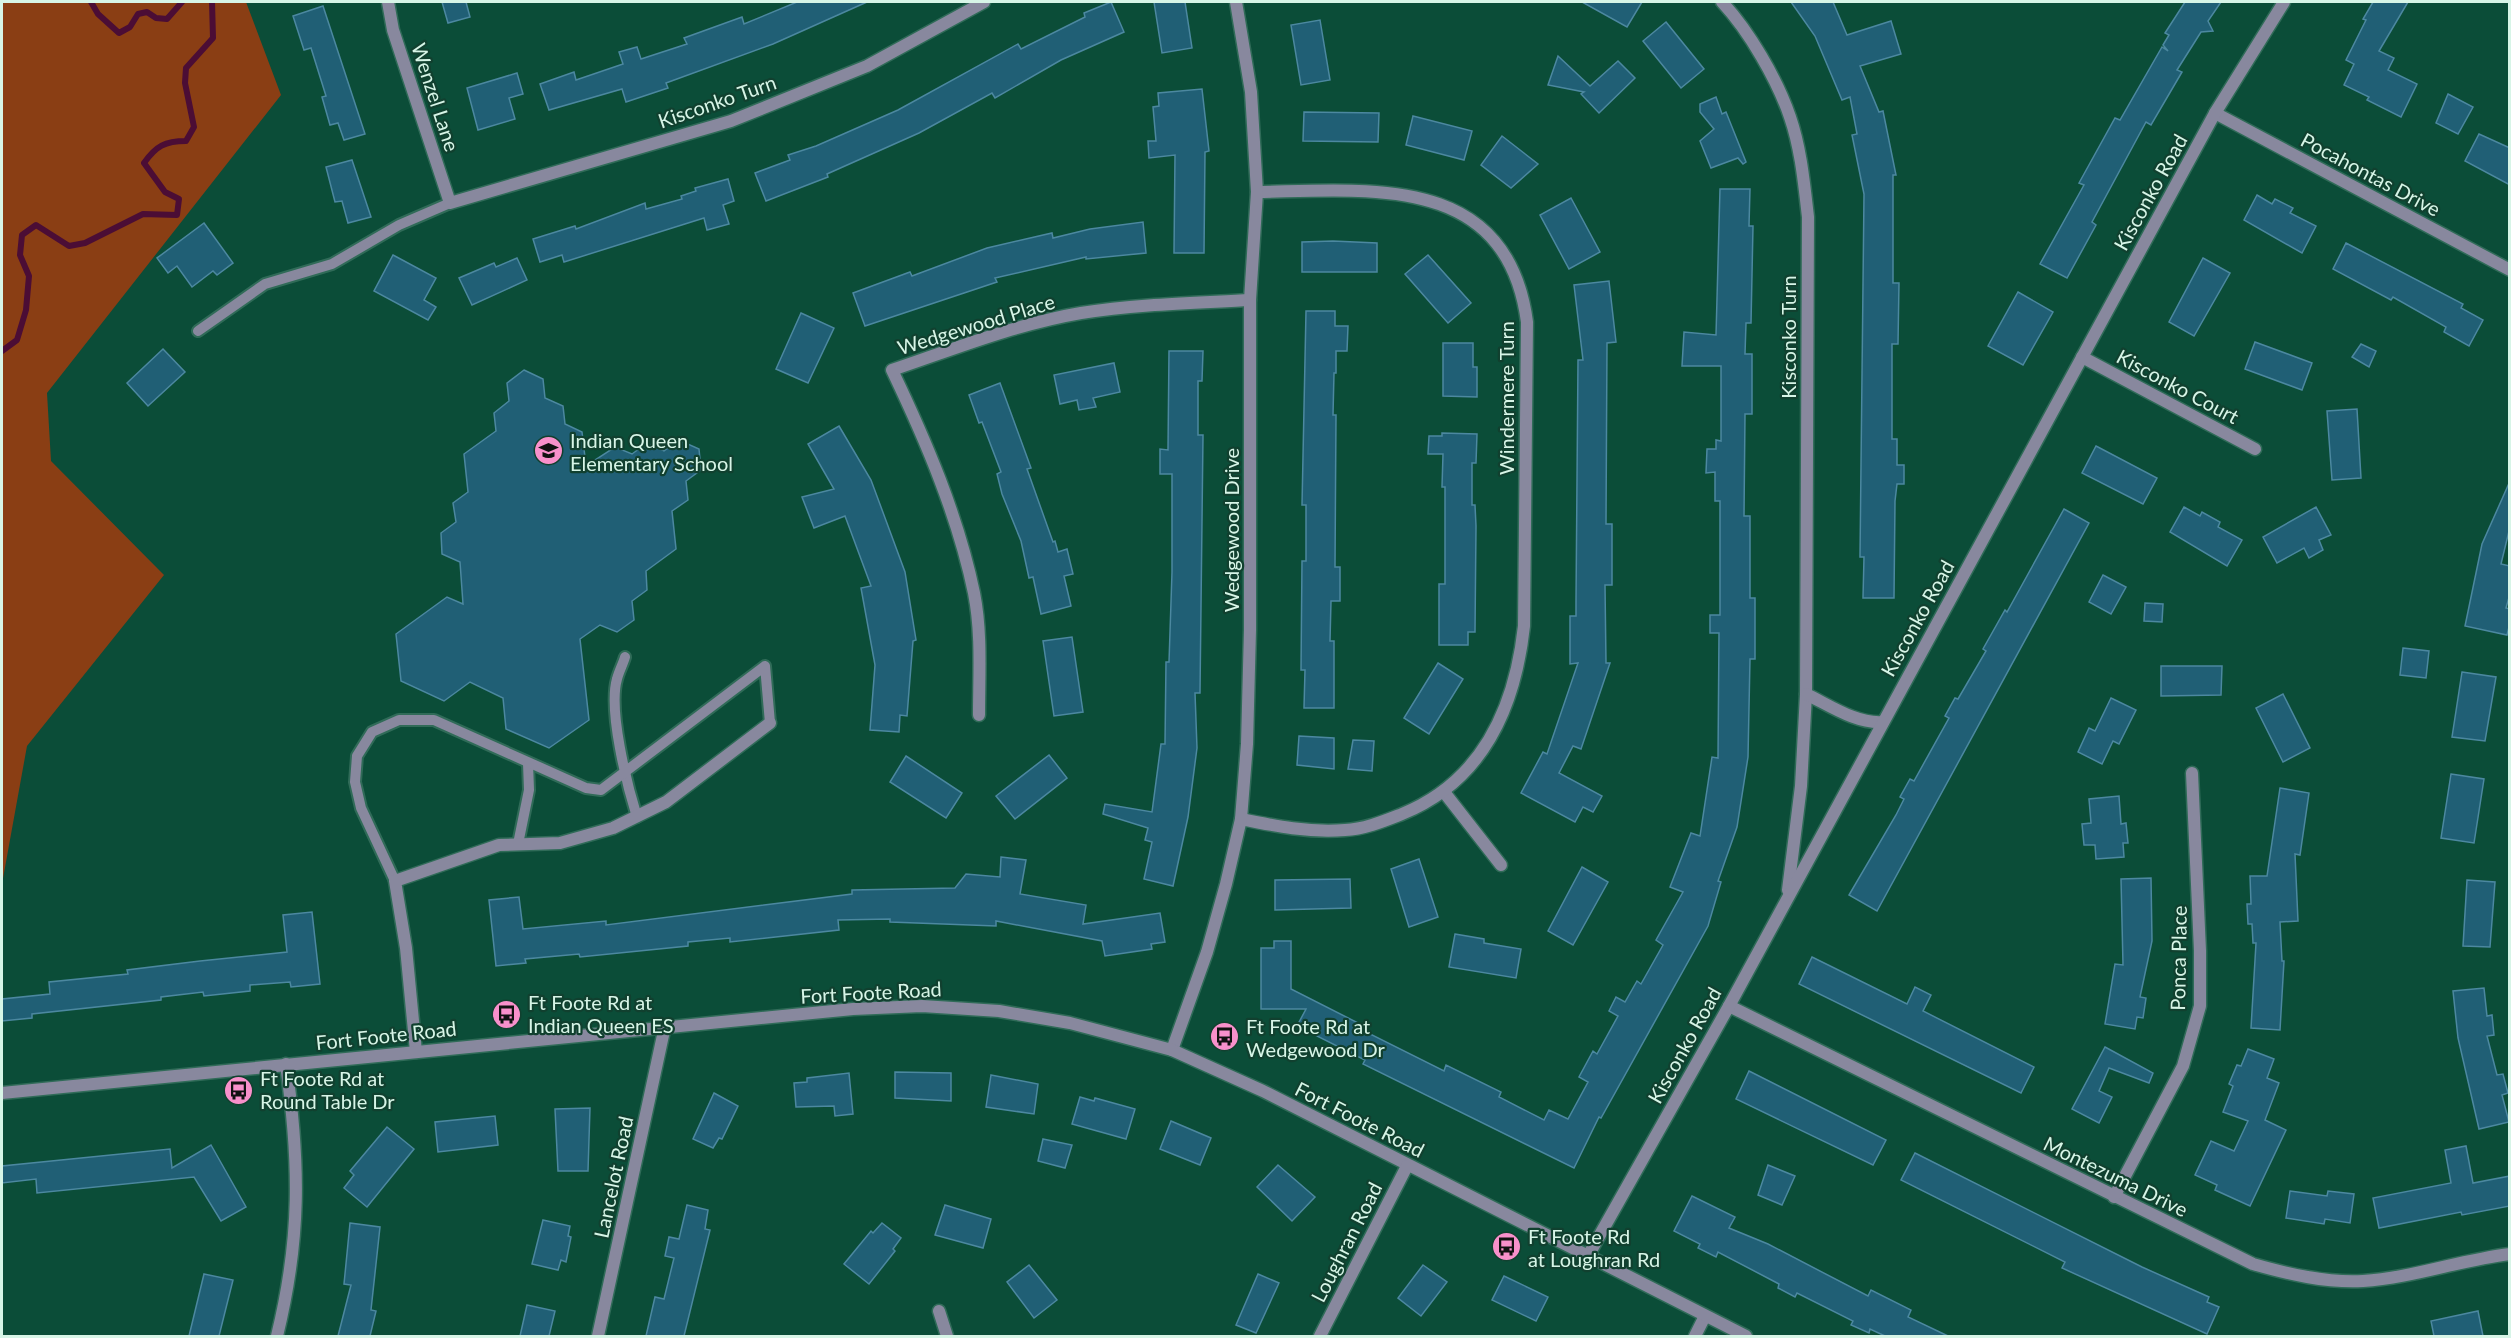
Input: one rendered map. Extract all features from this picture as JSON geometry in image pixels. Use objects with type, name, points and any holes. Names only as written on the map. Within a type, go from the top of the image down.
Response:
[{"type":"street","name":"Wenzel Lane","points":[[388,2],[393,30],[450,203]]},
{"type":"street","name":"Kisconko Turn","points":[[450,203],[731,121],[867,66],[984,2]]},
{"type":"street","name":"Wedgewood Drive","points":[[1172,1050],[1207,952],[1241,819],[1247,744],[1250,630],[1250,300],[1257,192],[1251,92],[1236,2]]},
{"type":"street","name":"Kisconko Turn","points":[[1722,2],[1738,19],[1790,116],[1800,156],[1808,217],[1806,694],[1801,786],[1787,897]]},
{"type":"street","name":"Kisconko Road","points":[[1588,1256],[1729,1006],[2215,113],[2284,2]]},
{"type":"street","name":"Pocahontas Drive","points":[[2215,113],[2510,270]]},
{"type":"street","name":"Windermere Turn","points":[[1241,819],[1313,831],[1347,830],[1378,824],[1414,809],[1444,792],[1484,749],[1511,695],[1520,664],[1524,626],[1527,349],[1523,296],[1516,274],[1493,238],[1451,209],[1416,196],[1375,190],[1257,192]]},
{"type":"street","name":"Wedgewood Place","points":[[979,715],[979,641],[974,594],[960,537],[919,426],[892,370],[1015,328],[1080,314],[1138,306],[1250,300]]},
{"type":"street","name":"Kisconko Court","points":[[2082,357],[2255,449]]},
{"type":"street","points":[[1806,694],[1872,723],[1883,722]]},
{"type":"street","points":[[416,1052],[406,948],[395,881],[499,845],[560,843],[590,836],[637,817],[666,802],[770,723]]},
{"type":"street","name":"Ponca Place","points":[[2114,1197],[2183,1066],[2200,1006],[2200,951],[2192,773]]},
{"type":"street","points":[[1444,792],[1500,865]]},
{"type":"street","name":"Fort Foote Road","points":[[2,1093],[666,1026],[922,1006],[999,1011],[1060,1021],[1172,1050],[1263,1091],[1746,1336]]},
{"type":"street","name":"Montezuma Drive","points":[[1729,1006],[2114,1197],[2253,1263],[2286,1273],[2318,1278],[2372,1280],[2411,1275],[2467,1260],[2510,1254]]},
{"type":"street","name":"Lancelot Road","points":[[598,1336],[666,1026]]},
{"type":"street","points":[[277,1336],[288,1294],[296,1208],[297,1166],[286,1064]]},
{"type":"street","name":"Loughran Road","points":[[1320,1336],[1407,1166]]},
{"type":"street","points":[[939,1311],[947,1336]]},
{"type":"street","points":[[1695,1336],[1705,1316]]},
{"type":"lane","points":[[198,331],[265,284],[332,264],[399,225],[450,203]]},
{"type":"lane","points":[[625,657],[616,680],[615,695],[623,772],[637,817]]},
{"type":"lane","points":[[395,881],[361,807],[355,782],[357,756],[372,732],[399,720],[434,720],[586,788],[601,790],[765,666],[770,723]]},
{"type":"lane","points":[[518,844],[529,790],[528,762]]},
{"type":"shaded area","points":[[2,2],[246,2],[281,95],[47,393],[51,461],[164,575],[27,746],[2,884]]},
{"type":"building","points":[[442,2],[466,2],[470,17],[448,23]]},
{"type":"building","points":[[797,2],[867,2],[773,44],[666,83],[668,88],[626,102],[622,89],[549,110],[540,84],[574,72],[576,80],[623,64],[619,52],[637,47],[641,59],[687,44],[684,38],[742,17],[744,24]]},
{"type":"building","points":[[1111,2],[1124,32],[1061,60],[995,98],[992,93],[919,133],[827,174],[828,177],[766,201],[755,173],[790,160],[788,155],[816,146],[898,110],[1018,44],[1021,49],[1085,17],[1084,13]]},
{"type":"building","points":[[1154,2],[1185,2],[1192,48],[1162,53]]},
{"type":"building","points":[[1582,2],[1642,2],[1627,27]]},
{"type":"building","points":[[1791,2],[1833,2],[1847,35],[1891,21],[1901,54],[1860,66],[1879,112],[1883,111],[1896,175],[1893,175],[1893,283],[1899,283],[1898,344],[1892,344],[1892,439],[1897,439],[1897,465],[1904,465],[1904,484],[1897,484],[1895,501],[1894,598],[1863,598],[1864,557],[1860,557],[1864,194],[1852,135],[1857,134],[1850,97],[1842,100],[1815,36]]},
{"type":"building","points":[[2185,2],[2221,2],[2208,21],[2213,31],[2201,32],[2177,70],[2182,72],[2151,125],[2146,122],[2092,222],[2096,225],[2067,278],[2040,264],[2084,185],[2079,183],[2115,118],[2120,120],[2162,47],[2168,51],[2163,45],[2169,35],[2165,33]]},
{"type":"building","points":[[2373,2],[2408,2],[2379,51],[2394,58],[2388,70],[2417,84],[2401,117],[2367,100],[2369,97],[2344,85],[2354,64],[2346,60],[2366,20],[2363,19]]},
{"type":"building","points":[[323,6],[365,134],[344,140],[338,123],[330,125],[322,97],[326,96],[311,48],[304,50],[293,16]]},
{"type":"building","points":[[1320,20],[1330,80],[1301,85],[1291,25]]},
{"type":"building","points":[[1666,22],[1704,69],[1681,88],[1643,41]]},
{"type":"building","points":[[1558,56],[1590,86],[1618,61],[1635,78],[1599,113],[1581,94],[1584,92],[1548,85]]},
{"type":"building","points":[[517,73],[523,94],[509,98],[515,119],[478,130],[467,88]]},
{"type":"building","points":[[1202,89],[1209,151],[1205,152],[1204,253],[1174,253],[1175,155],[1149,158],[1148,141],[1156,141],[1153,107],[1159,106],[1158,93]]},
{"type":"building","points":[[2448,94],[2473,107],[2458,134],[2436,123]]},
{"type":"building","points":[[1716,97],[1722,114],[1726,112],[1746,162],[1743,164],[1738,158],[1711,168],[1700,141],[1714,129],[1700,112],[1700,104]]},
{"type":"building","points":[[1304,112],[1379,113],[1378,142],[1303,141]]},
{"type":"building","points":[[1413,116],[1472,131],[1464,160],[1406,145]]},
{"type":"building","points":[[2479,134],[2510,148],[2510,185],[2465,161]]},
{"type":"building","points":[[1502,136],[1538,164],[1511,188],[1481,165]]},
{"type":"building","points":[[352,160],[371,217],[348,223],[342,201],[335,202],[326,167]]},
{"type":"building","points":[[728,179],[734,201],[723,205],[729,224],[707,230],[704,218],[564,262],[562,255],[540,262],[533,239],[575,226],[576,229],[645,203],[646,209],[682,199],[681,196],[696,191],[695,188]]},
{"type":"building","points":[[1720,189],[1750,189],[1749,226],[1753,226],[1751,323],[1746,323],[1745,354],[1752,354],[1752,414],[1745,414],[1744,516],[1750,516],[1750,598],[1755,598],[1755,659],[1750,659],[1748,757],[1737,827],[1718,881],[1721,882],[1708,926],[1601,1118],[1599,1117],[1574,1168],[1363,1064],[1365,1060],[1297,1026],[1306,1009],[1261,1009],[1261,948],[1274,948],[1274,941],[1291,941],[1291,989],[1366,1027],[1364,1031],[1444,1071],[1446,1065],[1501,1092],[1499,1097],[1544,1120],[1549,1110],[1568,1119],[1588,1082],[1579,1077],[1593,1051],[1597,1054],[1618,1016],[1609,1011],[1616,997],[1625,1002],[1637,981],[1641,984],[1663,945],[1656,940],[1683,892],[1670,887],[1691,833],[1700,836],[1712,757],[1718,758],[1719,633],[1710,633],[1710,615],[1720,615],[1720,501],[1715,501],[1715,472],[1706,473],[1707,449],[1716,449],[1716,440],[1721,441],[1721,366],[1682,366],[1684,332],[1716,335]]},
{"type":"building","points":[[2257,195],[2272,204],[2275,199],[2293,208],[2290,213],[2316,226],[2302,253],[2244,220]]},
{"type":"building","points":[[1571,198],[1600,252],[1569,269],[1540,215]]},
{"type":"building","points":[[1143,222],[1146,253],[1086,259],[1086,257],[995,278],[997,282],[865,326],[853,293],[910,272],[912,276],[987,248],[1052,233],[1053,238],[1090,229]]},
{"type":"building","points":[[204,223],[233,263],[217,275],[213,271],[192,287],[177,266],[168,273],[157,258]]},
{"type":"building","points":[[1302,242],[1377,243],[1377,272],[1302,272]]},
{"type":"building","points":[[2346,243],[2463,304],[2461,308],[2483,320],[2469,346],[2444,332],[2446,327],[2393,297],[2391,300],[2333,269]]},
{"type":"building","points":[[393,255],[436,278],[424,300],[436,307],[428,320],[374,291]]},
{"type":"building","points":[[1428,255],[1471,303],[1448,323],[1405,274]]},
{"type":"building","points":[[517,258],[527,280],[472,305],[459,278],[494,263],[496,267]]},
{"type":"building","points":[[2203,258],[2230,273],[2194,336],[2169,322]]},
{"type":"building","points":[[1609,281],[1616,342],[1607,343],[1606,524],[1612,524],[1612,585],[1605,585],[1606,663],[1610,663],[1581,749],[1573,746],[1559,773],[1602,796],[1593,812],[1583,807],[1575,822],[1521,793],[1543,752],[1547,754],[1578,663],[1570,664],[1570,616],[1576,616],[1578,360],[1583,360],[1574,285]]},
{"type":"building","points":[[2018,292],[2053,312],[2023,365],[1988,346]]},
{"type":"building","points":[[1306,311],[1335,311],[1335,326],[1348,326],[1347,351],[1336,351],[1336,373],[1334,373],[1335,567],[1340,567],[1340,601],[1331,601],[1330,641],[1334,641],[1334,708],[1304,708],[1305,670],[1301,670],[1302,561],[1306,561],[1306,505],[1302,505]]},
{"type":"building","points":[[801,313],[834,328],[808,383],[776,369]]},
{"type":"building","points":[[2255,342],[2312,363],[2302,390],[2245,369]]},
{"type":"building","points":[[1443,343],[1473,343],[1473,367],[1477,367],[1477,397],[1443,396]]},
{"type":"building","points":[[2361,344],[2376,351],[2369,367],[2352,357]]},
{"type":"building","points":[[163,349],[185,372],[148,406],[127,383]]},
{"type":"building","points":[[1169,351],[1203,351],[1202,381],[1198,381],[1198,435],[1203,435],[1200,693],[1195,693],[1197,748],[1188,817],[1173,886],[1144,879],[1152,842],[1145,840],[1148,828],[1103,814],[1105,804],[1152,812],[1161,744],[1165,744],[1166,662],[1169,662],[1172,572],[1172,474],[1160,474],[1160,449],[1168,450]]},
{"type":"building","points":[[1114,363],[1120,392],[1093,398],[1096,407],[1079,410],[1077,400],[1060,404],[1054,375]]},
{"type":"building","points":[[524,370],[543,379],[545,398],[563,406],[565,424],[582,432],[586,466],[615,447],[632,454],[647,443],[664,451],[679,440],[699,449],[701,470],[686,481],[688,500],[672,511],[676,549],[646,571],[647,590],[632,601],[634,620],[617,632],[600,625],[580,639],[589,720],[549,748],[506,729],[503,698],[470,682],[444,701],[401,681],[396,634],[447,597],[463,604],[460,562],[442,554],[441,533],[456,522],[453,503],[468,492],[464,454],[496,431],[494,413],[509,401],[507,383]]},
{"type":"building","points":[[1000,383],[1031,468],[1027,469],[1053,542],[1055,541],[1058,552],[1067,549],[1073,574],[1064,576],[1071,606],[1041,614],[1033,577],[1029,578],[1021,541],[1002,494],[997,474],[1001,472],[969,395]]},
{"type":"building","points":[[2357,409],[2361,478],[2332,480],[2327,411]]},
{"type":"building","points":[[839,426],[871,480],[905,572],[916,640],[913,641],[907,716],[900,715],[899,732],[870,730],[875,665],[861,588],[871,586],[845,516],[814,528],[802,497],[834,489],[808,444]]},
{"type":"building","points":[[1442,433],[1477,434],[1476,463],[1472,463],[1472,505],[1475,505],[1476,526],[1475,632],[1468,632],[1468,645],[1439,645],[1439,584],[1445,584],[1445,487],[1442,487],[1443,454],[1428,454],[1429,436],[1442,436]]},
{"type":"building","points":[[2096,446],[2157,478],[2143,504],[2082,473]]},
{"type":"building","points":[[2510,481],[2510,527],[2501,564],[2510,566],[2510,594],[2506,608],[2510,609],[2510,623],[2507,635],[2465,626],[2482,544]]},
{"type":"building","points":[[2184,507],[2200,516],[2202,512],[2220,522],[2218,527],[2242,540],[2227,566],[2170,532]]},
{"type":"building","points":[[2316,507],[2331,535],[2319,540],[2323,550],[2309,558],[2304,548],[2277,563],[2263,537]]},
{"type":"building","points":[[2064,509],[2089,523],[1877,911],[1849,895],[1896,815],[1904,799],[1900,797],[1910,779],[1914,781],[1949,718],[1945,716],[1955,698],[1958,699],[1986,651],[1983,649],[2005,610],[2007,612]]},
{"type":"building","points":[[2103,575],[2126,587],[2111,614],[2089,602]]},
{"type":"building","points":[[2145,603],[2163,604],[2162,622],[2144,621]]},
{"type":"building","points":[[1072,637],[1083,712],[1054,716],[1043,641]]},
{"type":"building","points":[[2403,648],[2429,651],[2426,678],[2400,675]]},
{"type":"building","points":[[1438,663],[1463,679],[1429,734],[1404,718]]},
{"type":"building","points":[[2161,666],[2222,666],[2221,695],[2161,696]]},
{"type":"building","points":[[2462,672],[2496,677],[2485,741],[2452,737]]},
{"type":"building","points":[[2283,694],[2310,748],[2283,762],[2256,708]]},
{"type":"building","points":[[2111,698],[2136,710],[2119,744],[2113,741],[2102,764],[2078,752],[2089,728],[2095,731]]},
{"type":"building","points":[[1299,736],[1334,738],[1334,769],[1297,765]]},
{"type":"building","points":[[1353,740],[1374,741],[1372,771],[1348,769]]},
{"type":"building","points":[[1049,755],[1067,778],[1015,819],[996,796]]},
{"type":"building","points":[[906,756],[962,793],[946,818],[890,782]]},
{"type":"building","points":[[2451,774],[2484,779],[2474,843],[2441,838]]},
{"type":"building","points":[[2280,788],[2309,793],[2300,855],[2295,854],[2298,921],[2280,922],[2282,961],[2284,961],[2280,1030],[2251,1028],[2256,943],[2253,943],[2252,924],[2248,924],[2247,904],[2251,904],[2250,876],[2267,876]]},
{"type":"building","points":[[2119,796],[2121,824],[2126,823],[2128,843],[2123,843],[2124,857],[2096,859],[2095,845],[2084,845],[2082,824],[2091,823],[2089,799]]},
{"type":"building","points":[[1001,857],[1026,860],[1020,894],[1086,905],[1083,924],[1160,913],[1165,942],[1151,944],[1152,949],[1105,956],[1102,941],[996,921],[996,926],[890,922],[890,919],[838,920],[839,930],[730,942],[730,938],[688,942],[688,946],[580,957],[579,954],[525,959],[526,963],[496,966],[489,900],[519,897],[523,929],[606,921],[606,925],[852,894],[852,890],[955,888],[966,874],[1000,877]]},
{"type":"building","points":[[1419,859],[1438,917],[1409,927],[1391,869]]},
{"type":"building","points":[[1582,867],[1608,882],[1573,945],[1548,931]]},
{"type":"building","points":[[2151,878],[2152,941],[2140,997],[2146,998],[2143,1018],[2137,1017],[2135,1029],[2105,1024],[2115,964],[2123,965],[2121,879]]},
{"type":"building","points":[[1350,879],[1351,908],[1275,910],[1275,880]]},
{"type":"building","points":[[2467,880],[2495,882],[2490,947],[2463,946]]},
{"type":"building","points":[[312,912],[320,984],[291,987],[290,982],[250,985],[250,991],[204,996],[203,992],[161,997],[161,1000],[32,1014],[32,1018],[2,1021],[2,999],[50,994],[49,982],[128,974],[127,970],[287,952],[283,915]]},
{"type":"building","points":[[1455,934],[1484,939],[1484,943],[1521,949],[1516,978],[1449,967]]},
{"type":"building","points":[[1812,957],[1907,1004],[1915,987],[1931,995],[1923,1011],[2034,1067],[2021,1093],[1799,984]]},
{"type":"building","points":[[2484,988],[2487,1016],[2492,1015],[2494,1035],[2487,1036],[2497,1075],[2503,1074],[2508,1093],[2502,1095],[2509,1122],[2479,1129],[2458,1038],[2453,991]]},
{"type":"building","points":[[2105,1047],[2153,1073],[2149,1083],[2109,1068],[2099,1091],[2112,1097],[2099,1123],[2072,1109]]},
{"type":"building","points":[[2248,1049],[2274,1059],[2267,1078],[2279,1083],[2265,1120],[2286,1130],[2250,1206],[2215,1190],[2217,1185],[2195,1175],[2211,1141],[2234,1151],[2248,1121],[2223,1112],[2233,1086],[2229,1084],[2237,1065],[2241,1066]]},
{"type":"building","points":[[1749,1071],[1886,1140],[1873,1165],[1736,1099]]},
{"type":"building","points":[[895,1072],[951,1073],[951,1101],[895,1098]]},
{"type":"building","points":[[849,1073],[853,1114],[835,1116],[834,1106],[796,1107],[794,1083],[807,1082],[807,1078]]},
{"type":"building","points":[[991,1075],[1038,1084],[1034,1114],[986,1107]]},
{"type":"building","points":[[714,1093],[738,1106],[722,1139],[719,1138],[713,1148],[693,1139]]},
{"type":"building","points":[[1080,1097],[1094,1101],[1095,1098],[1135,1109],[1126,1139],[1072,1124]]},
{"type":"building","points":[[590,1108],[588,1171],[558,1171],[555,1109]]},
{"type":"building","points":[[495,1116],[498,1145],[438,1152],[435,1122]]},
{"type":"building","points":[[1171,1121],[1211,1138],[1200,1165],[1160,1149]]},
{"type":"building","points":[[387,1127],[414,1149],[367,1207],[344,1188],[354,1175],[350,1171]]},
{"type":"building","points":[[1043,1139],[1072,1145],[1065,1168],[1038,1161]]},
{"type":"building","points":[[211,1145],[246,1207],[221,1221],[194,1177],[37,1193],[36,1179],[2,1183],[2,1166],[170,1149],[172,1168]]},
{"type":"building","points":[[2466,1146],[2473,1183],[2510,1176],[2510,1206],[2462,1215],[2461,1212],[2379,1228],[2373,1198],[2451,1183],[2445,1150]]},
{"type":"building","points":[[1915,1153],[2142,1267],[2209,1297],[2207,1302],[2219,1307],[2207,1334],[2062,1268],[2065,1262],[1901,1180]]},
{"type":"building","points":[[1278,1165],[1315,1197],[1292,1221],[1257,1187]]},
{"type":"building","points":[[1768,1165],[1795,1176],[1782,1205],[1758,1195]]},
{"type":"building","points":[[2290,1191],[2327,1196],[2328,1191],[2354,1194],[2350,1223],[2325,1219],[2324,1224],[2286,1218]]},
{"type":"building","points":[[1692,1196],[1735,1217],[1729,1228],[1768,1244],[1868,1296],[1871,1290],[1911,1310],[1908,1317],[1948,1336],[1885,1336],[1870,1329],[1869,1333],[1851,1325],[1853,1321],[1797,1293],[1795,1297],[1778,1288],[1779,1284],[1718,1252],[1716,1257],[1698,1248],[1700,1244],[1674,1231]]},
{"type":"building","points":[[687,1205],[708,1210],[705,1229],[710,1230],[684,1336],[646,1336],[655,1297],[664,1299],[674,1258],[665,1256],[669,1237],[679,1239]]},
{"type":"building","points":[[945,1205],[991,1219],[983,1248],[935,1235]]},
{"type":"building","points":[[543,1220],[570,1226],[568,1236],[571,1237],[566,1262],[561,1260],[558,1270],[532,1264]]},
{"type":"building","points":[[350,1223],[380,1227],[371,1310],[376,1311],[370,1336],[338,1336],[351,1285],[344,1284]]},
{"type":"building","points":[[882,1223],[901,1238],[893,1249],[895,1251],[869,1284],[844,1264],[871,1231],[873,1233]]},
{"type":"building","points":[[1029,1265],[1057,1300],[1034,1318],[1007,1282]]},
{"type":"building","points":[[1423,1265],[1447,1282],[1421,1316],[1398,1298]]},
{"type":"building","points":[[204,1274],[233,1280],[219,1336],[189,1336]]},
{"type":"building","points":[[1258,1274],[1279,1283],[1256,1333],[1236,1325]]},
{"type":"building","points":[[1504,1276],[1548,1297],[1536,1321],[1492,1300]]},
{"type":"building","points":[[527,1305],[555,1311],[549,1336],[520,1336]]},
{"type":"building","points":[[2478,1311],[2483,1336],[2434,1336],[2431,1321]]},
{"type":"waterway","points":[[91,2],[98,14],[119,33],[130,27],[138,14],[147,12],[156,18],[167,19],[182,2]]},
{"type":"waterway","points":[[2,351],[17,340],[26,310],[29,276],[20,255],[22,235],[36,225],[69,246],[85,243],[143,214],[177,215],[179,199],[165,192],[144,163],[153,152],[162,146],[172,142],[186,141],[194,127],[185,83],[186,68],[213,38],[212,2]]},
{"type":"place","name":"Indian Queen Elementary School","points":[[549,451]]},
{"type":"place","name":"Ft Foote Rd at Indian Queen ES","points":[[507,1014]]},
{"type":"place","name":"Ft Foote Rd at Wedgewood Dr","points":[[1225,1037]]},
{"type":"place","name":"Ft Foote Rd at Round Table Dr","points":[[239,1090]]},
{"type":"place","name":"Ft Foote Rd at Loughran Rd","points":[[1507,1247]]}]
